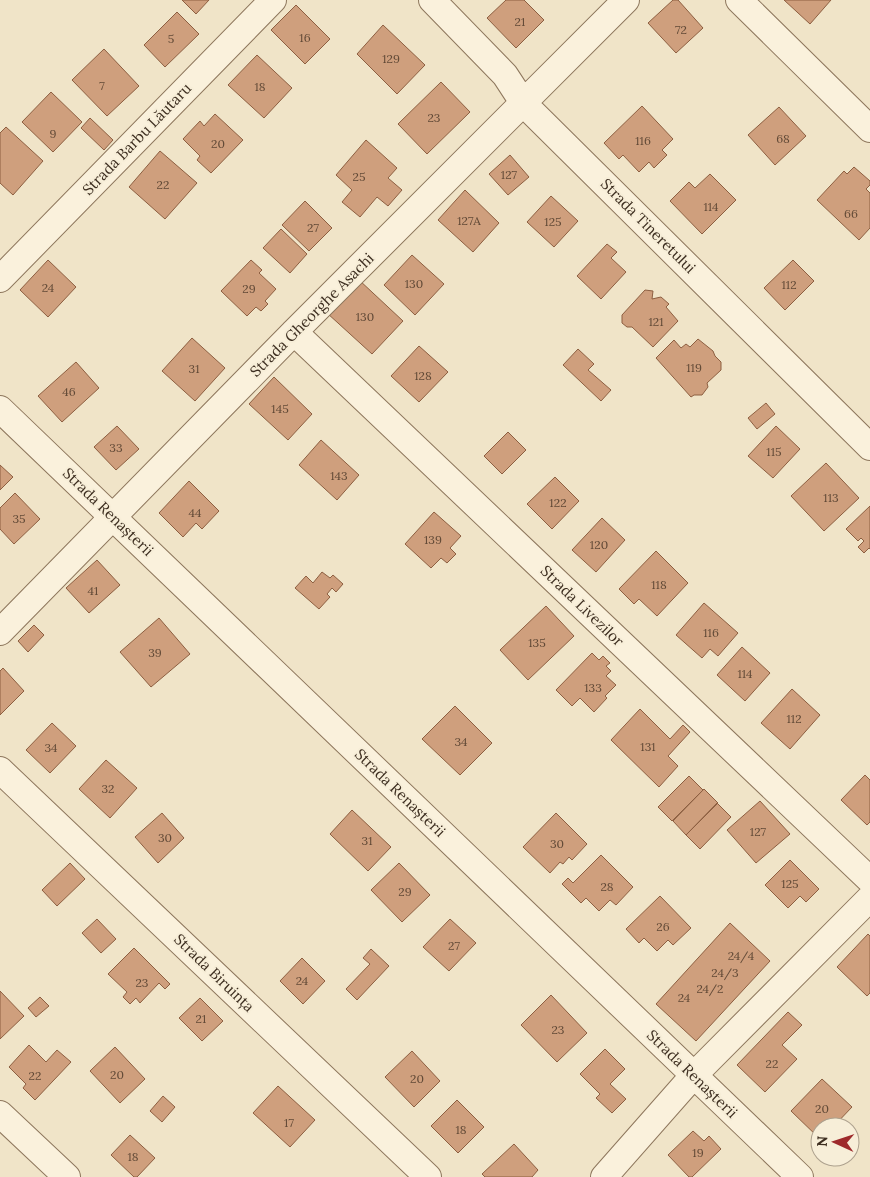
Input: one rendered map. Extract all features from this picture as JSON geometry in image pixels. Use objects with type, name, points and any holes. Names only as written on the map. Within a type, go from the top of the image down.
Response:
[{"type":"street","name":"Strada Barbu Lăutaru","points":[[0,279],[273,0]]},
{"type":"street","name":"Strada Tineretului","points":[[432,0],[505,75],[524,104],[870,447]]},
{"type":"street","name":"Strada Gheorghe Asachi","points":[[0,632],[294,332],[626,0]]},
{"type":"street","points":[[739,0],[870,129]]},
{"type":"street","name":"Strada Livezilor","points":[[294,332],[870,880]]},
{"type":"street","name":"Strada Renașterii","points":[[0,409],[800,1177]]},
{"type":"street","name":"Strada Biruința","points":[[0,770],[428,1177]]},
{"type":"street","points":[[604,1177],[693,1076],[870,898]]},
{"type":"street","points":[[0,1114],[67,1177]]},
{"type":"building","points":[[182,0],[209,0],[196,14]]},
{"type":"building","points":[[506,0],[524,0],[544,20],[516,48],[487,18]]},
{"type":"building","points":[[673,0],[678,0],[703,28],[676,53],[648,23]]},
{"type":"building","points":[[784,0],[831,0],[810,24]]},
{"type":"building","points":[[296,5],[330,39],[305,64],[271,30]]},
{"type":"building","points":[[177,12],[199,34],[165,67],[144,45]]},
{"type":"building","points":[[383,25],[425,65],[397,94],[357,54]]},
{"type":"building","points":[[104,49],[139,86],[107,116],[72,80]]},
{"type":"building","points":[[257,55],[292,88],[264,118],[228,85]]},
{"type":"building","points":[[441,82],[470,112],[427,154],[398,124]]},
{"type":"building","points":[[51,92],[82,122],[53,152],[22,122]]},
{"type":"building","points":[[642,106],[673,139],[662,150],[667,155],[654,168],[649,162],[639,172],[623,155],[619,159],[604,143]]},
{"type":"building","points":[[779,107],[806,136],[775,165],[748,135]]},
{"type":"building","points":[[215,114],[243,140],[211,173],[197,160],[200,156],[183,139],[200,121],[204,126]]},
{"type":"building","points":[[90,118],[113,140],[104,150],[81,128]]},
{"type":"building","points":[[6,127],[43,161],[13,195],[0,183],[0,133]]},
{"type":"building","points":[[366,140],[397,168],[388,178],[402,190],[388,206],[377,197],[360,217],[342,202],[352,190],[336,175]]},
{"type":"building","points":[[160,151],[197,183],[165,219],[129,187]]},
{"type":"building","points":[[510,155],[529,177],[508,195],[489,174]]},
{"type":"building","points":[[854,167],[870,181],[870,185],[866,189],[870,193],[870,228],[859,240],[817,200],[844,171],[847,174]]},
{"type":"building","points":[[710,174],[736,200],[702,234],[670,201],[689,182],[695,188]]},
{"type":"building","points":[[465,190],[499,223],[473,252],[438,220]]},
{"type":"building","points":[[551,196],[578,221],[554,247],[527,222]]},
{"type":"building","points":[[305,201],[332,228],[309,251],[282,225]]},
{"type":"building","points":[[281,229],[307,254],[290,273],[263,248]]},
{"type":"building","points":[[607,244],[617,252],[611,258],[626,272],[601,299],[577,276]]},
{"type":"building","points":[[412,255],[444,284],[415,315],[384,285]]},
{"type":"building","points":[[48,260],[76,287],[48,317],[20,290]]},
{"type":"building","points":[[251,260],[262,270],[259,273],[276,289],[265,301],[268,304],[261,311],[256,307],[247,316],[221,291]]},
{"type":"building","points":[[793,260],[814,281],[785,310],[764,288]]},
{"type":"building","points":[[358,279],[403,321],[372,354],[327,313]]},
{"type":"building","points":[[645,290],[653,291],[652,299],[661,297],[669,304],[666,307],[678,321],[653,347],[632,327],[627,327],[622,323],[622,315]]},
{"type":"building","points":[[192,338],[225,368],[195,401],[162,371]]},
{"type":"building","points":[[698,339],[713,351],[721,362],[721,370],[707,383],[708,387],[702,395],[691,397],[656,358],[674,340],[681,348],[686,344],[690,347]]},
{"type":"building","points":[[419,346],[448,372],[419,402],[391,376]]},
{"type":"building","points":[[578,349],[594,364],[588,370],[611,390],[601,401],[563,365]]},
{"type":"building","points":[[76,362],[99,388],[62,422],[38,396]]},
{"type":"building","points":[[274,377],[312,414],[288,440],[249,404]]},
{"type":"building","points":[[766,403],[775,414],[757,429],[748,418]]},
{"type":"building","points":[[117,426],[139,449],[116,470],[94,447]]},
{"type":"building","points":[[776,426],[800,449],[773,478],[748,456]]},
{"type":"building","points":[[508,432],[526,450],[502,474],[484,456]]},
{"type":"building","points":[[321,440],[359,475],[337,500],[299,465]]},
{"type":"building","points":[[826,463],[859,498],[824,531],[791,496]]},
{"type":"building","points":[[0,465],[13,477],[0,490]]},
{"type":"building","points":[[555,477],[579,501],[552,529],[527,504]]},
{"type":"building","points":[[189,481],[219,511],[202,529],[196,523],[183,537],[159,513]]},
{"type":"building","points":[[15,493],[40,519],[14,544],[0,529],[0,508]]},
{"type":"building","points":[[870,506],[870,549],[864,553],[858,547],[864,541],[861,538],[858,541],[846,529]]},
{"type":"building","points":[[434,512],[461,536],[450,548],[456,554],[447,563],[441,558],[431,568],[405,544]]},
{"type":"building","points":[[602,518],[625,540],[596,572],[572,550]]},
{"type":"building","points":[[656,551],[688,583],[657,616],[639,599],[634,604],[619,589]]},
{"type":"building","points":[[97,560],[120,585],[89,613],[66,588]]},
{"type":"building","points":[[322,572],[330,578],[333,575],[343,584],[336,592],[332,588],[327,594],[330,597],[319,609],[295,588],[306,576],[313,583]]},
{"type":"building","points":[[704,603],[738,633],[718,656],[710,649],[702,658],[676,635]]},
{"type":"building","points":[[546,606],[574,636],[528,680],[500,650]]},
{"type":"building","points":[[159,618],[190,654],[151,687],[120,652]]},
{"type":"building","points":[[34,625],[44,635],[28,652],[18,641]]},
{"type":"building","points":[[742,647],[770,673],[745,701],[717,675]]},
{"type":"building","points":[[592,653],[599,660],[603,656],[610,663],[606,666],[611,671],[606,676],[616,685],[605,696],[607,698],[594,712],[580,698],[572,706],[556,690]]},
{"type":"building","points":[[3,668],[24,691],[0,715],[0,671]]},
{"type":"building","points":[[792,689],[820,715],[790,749],[761,723]]},
{"type":"building","points":[[455,706],[492,743],[460,775],[422,739]]},
{"type":"building","points":[[640,709],[670,739],[683,725],[690,732],[668,756],[678,766],[659,787],[611,740]]},
{"type":"building","points":[[52,723],[76,746],[50,773],[26,750]]},
{"type":"building","points":[[106,760],[137,788],[110,818],[79,789]]},
{"type":"building","points":[[865,775],[870,780],[870,822],[867,825],[841,800]]},
{"type":"building","points":[[689,776],[703,790],[672,821],[658,807]]},
{"type":"building","points":[[704,789],[718,803],[686,835],[673,821]]},
{"type":"building","points":[[760,801],[790,834],[756,863],[727,830]]},
{"type":"building","points":[[717,803],[731,817],[700,849],[686,835]]},
{"type":"building","points":[[352,810],[391,847],[368,871],[330,834]]},
{"type":"building","points":[[162,813],[184,838],[158,863],[135,837]]},
{"type":"building","points":[[556,813],[587,844],[572,860],[569,857],[563,864],[560,862],[550,873],[523,847]]},
{"type":"building","points":[[601,855],[633,887],[616,905],[610,900],[599,911],[586,898],[581,903],[562,884],[568,878],[573,883]]},
{"type":"building","points":[[790,860],[819,889],[806,902],[800,896],[788,908],[765,885]]},
{"type":"building","points":[[70,863],[85,879],[57,906],[42,890]]},
{"type":"building","points":[[399,863],[430,895],[402,922],[371,890]]},
{"type":"building","points":[[660,896],[691,928],[673,945],[668,940],[657,951],[644,938],[639,943],[626,929]]},
{"type":"building","points":[[97,919],[116,939],[101,953],[82,933]]},
{"type":"building","points":[[450,919],[476,943],[449,971],[423,947]]},
{"type":"building","points":[[730,923],[770,961],[696,1041],[656,1004]]},
{"type":"building","points":[[868,934],[870,936],[870,993],[867,996],[837,967]]},
{"type":"building","points":[[134,948],[170,984],[165,989],[159,983],[140,1003],[136,998],[130,1004],[123,997],[127,992],[108,974]]},
{"type":"building","points":[[371,949],[389,966],[357,1000],[346,989],[370,964],[363,958]]},
{"type":"building","points":[[302,958],[325,981],[303,1004],[280,981]]},
{"type":"building","points":[[0,991],[24,1016],[0,1039]]},
{"type":"building","points":[[551,995],[587,1033],[557,1062],[521,1025]]},
{"type":"building","points":[[40,997],[49,1006],[36,1017],[28,1008]]},
{"type":"building","points":[[200,998],[223,1021],[202,1041],[179,1018]]},
{"type":"building","points":[[788,1012],[802,1025],[782,1045],[797,1059],[765,1092],[737,1065]]},
{"type":"building","points":[[29,1045],[46,1062],[57,1050],[71,1062],[35,1100],[23,1088],[26,1084],[9,1067]]},
{"type":"building","points":[[115,1047],[145,1079],[120,1103],[90,1071]]},
{"type":"building","points":[[605,1049],[625,1069],[610,1084],[626,1099],[612,1113],[596,1098],[600,1094],[580,1074]]},
{"type":"building","points":[[412,1051],[440,1081],[414,1107],[385,1077]]},
{"type":"building","points":[[822,1079],[852,1107],[842,1117],[810,1117],[810,1129],[791,1111]]},
{"type":"building","points":[[278,1086],[315,1120],[290,1147],[253,1113]]},
{"type":"building","points":[[163,1096],[175,1107],[162,1122],[150,1111]]},
{"type":"building","points":[[457,1100],[484,1127],[458,1153],[431,1126]]},
{"type":"building","points":[[693,1131],[704,1141],[709,1136],[721,1149],[692,1177],[689,1177],[668,1155]]},
{"type":"building","points":[[130,1135],[155,1158],[137,1177],[134,1177],[111,1155]]},
{"type":"building","points":[[514,1144],[538,1170],[532,1177],[485,1177],[482,1174]]}]
